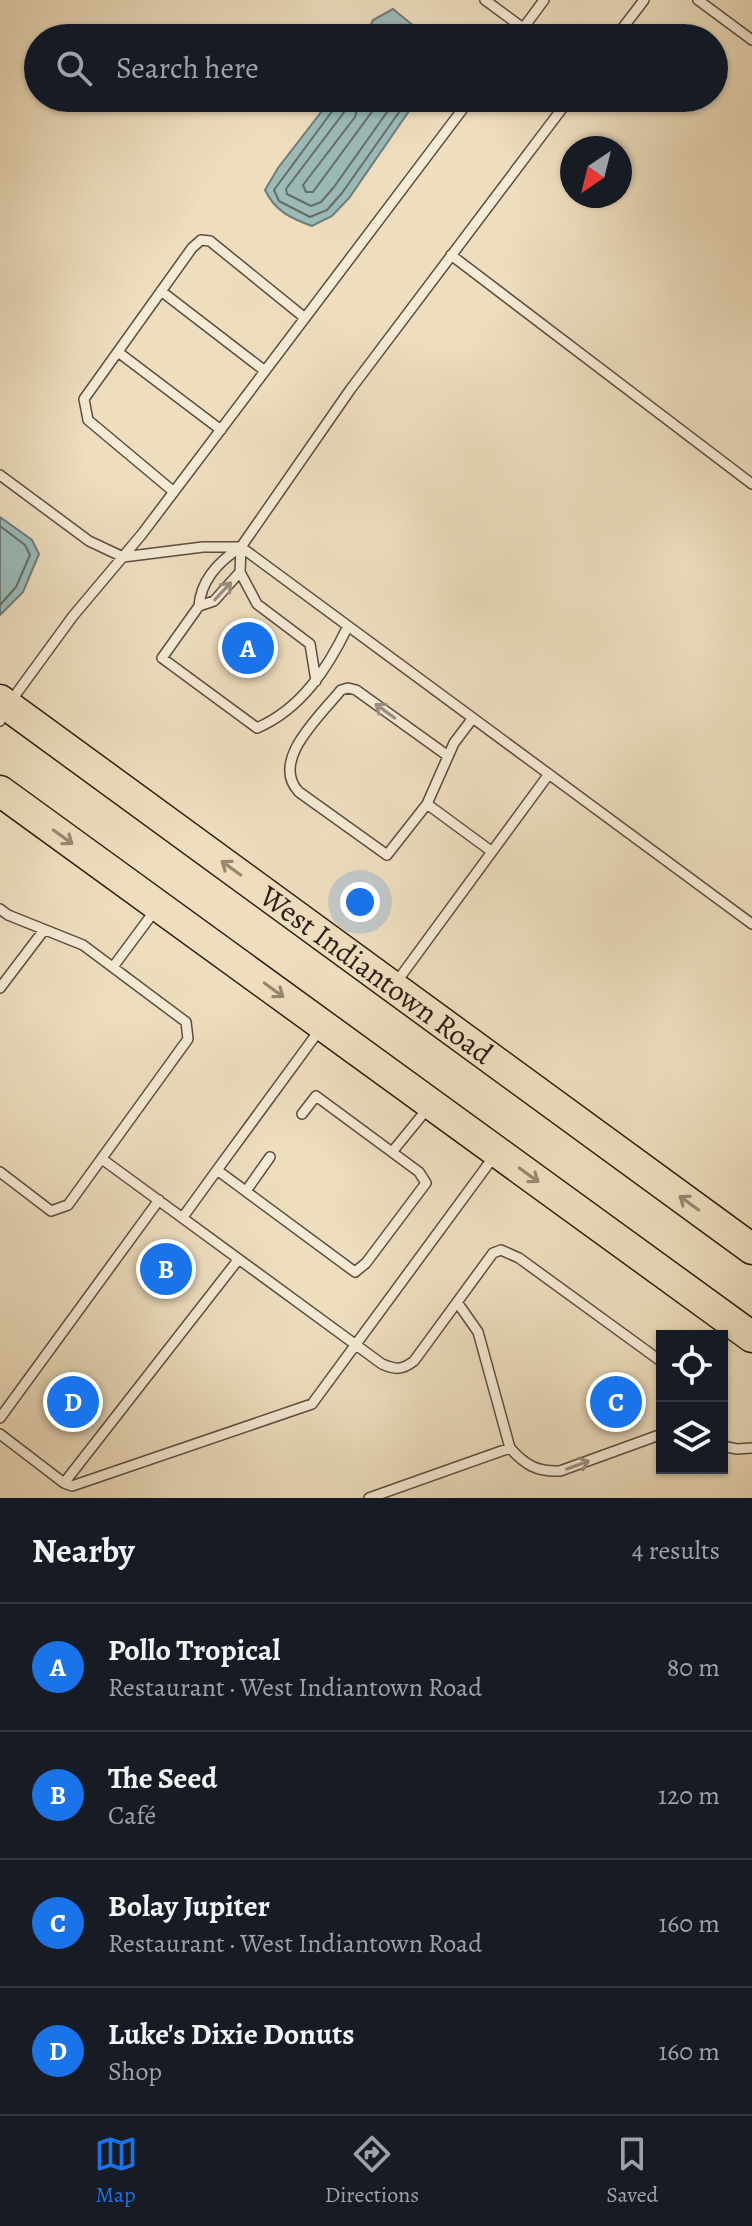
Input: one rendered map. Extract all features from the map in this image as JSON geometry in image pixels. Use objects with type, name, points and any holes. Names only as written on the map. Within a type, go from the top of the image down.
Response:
[{"type":"main road","name":"West Indiantown Road","points":[[3,709],[393,986],[752,1249]]},
{"type":"main road","points":[[0,791],[752,1337]]},
{"type":"lane","points":[[485,0],[518,24]]},
{"type":"lane","points":[[526,24],[544,0]]},
{"type":"lane","points":[[626,24],[644,0]]},
{"type":"lane","points":[[698,0],[752,40]]},
{"type":"lane","points":[[3,709],[73,616],[174,492],[460,112]]},
{"type":"lane","points":[[348,626],[334,655],[316,681],[282,714],[257,728],[163,660],[162,654],[199,606],[200,591],[220,560],[241,547],[350,390],[559,112]]},
{"type":"lane","points":[[174,492],[88,420],[84,399],[192,248],[201,240],[210,241],[305,318]]},
{"type":"lane","points":[[451,255],[752,484]]},
{"type":"lane","points":[[161,291],[265,371]]},
{"type":"lane","points":[[118,352],[221,430]]},
{"type":"lane","points":[[0,475],[89,541],[123,557],[203,547],[241,547],[752,924]]},
{"type":"lane","points":[[241,547],[240,572],[257,604],[310,644],[316,681]]},
{"type":"lane","points":[[199,606],[214,601],[240,572]]},
{"type":"lane","points":[[448,756],[356,690],[348,688],[341,690],[294,749],[288,770],[295,788],[387,855],[427,804],[454,743],[473,718]]},
{"type":"lane","points":[[393,986],[549,774]]},
{"type":"lane","points":[[427,804],[491,851]]},
{"type":"lane","points":[[113,967],[158,906]]},
{"type":"lane","points":[[0,925],[4,912],[83,945],[186,1022],[188,1039],[68,1205],[51,1211],[0,1172]]},
{"type":"lane","points":[[0,988],[44,930]]},
{"type":"lane","points":[[183,1217],[323,1025]]},
{"type":"lane","points":[[217,1170],[355,1272],[366,1263],[426,1183],[419,1172],[316,1096],[302,1114]]},
{"type":"lane","points":[[392,1152],[431,1103]]},
{"type":"lane","points":[[68,1485],[312,1404],[497,1152]]},
{"type":"lane","points":[[246,1191],[270,1157]]},
{"type":"lane","points":[[102,1159],[382,1364],[394,1369],[403,1369],[414,1361],[493,1253],[501,1250],[509,1251],[656,1358]]},
{"type":"lane","points":[[0,1418],[159,1200]]},
{"type":"lane","points":[[68,1498],[68,1485],[238,1260]]},
{"type":"lane","points":[[457,1302],[478,1332],[510,1448],[529,1466],[543,1472],[560,1471],[656,1436]]},
{"type":"lane","points":[[0,1434],[68,1485]]},
{"type":"lane","points":[[728,1447],[752,1448]]},
{"type":"lane","points":[[369,1498],[510,1448]]},
{"type":"water","points":[[393,9],[411,24],[371,24]]},
{"type":"water","points":[[321,112],[408,112],[349,198],[332,216],[312,226],[284,213],[265,190]]},
{"type":"water","points":[[0,517],[32,540],[39,554],[23,592],[0,615]]},
{"type":"place","name":"Pollo Tropical","points":[[248,648]]},
{"type":"place","name":"The Seed","points":[[166,1269]]},
{"type":"place","name":"Luke's Dixie Donuts","points":[[73,1402]]},
{"type":"place","name":"Bolay Jupiter","points":[[616,1402]]}]
